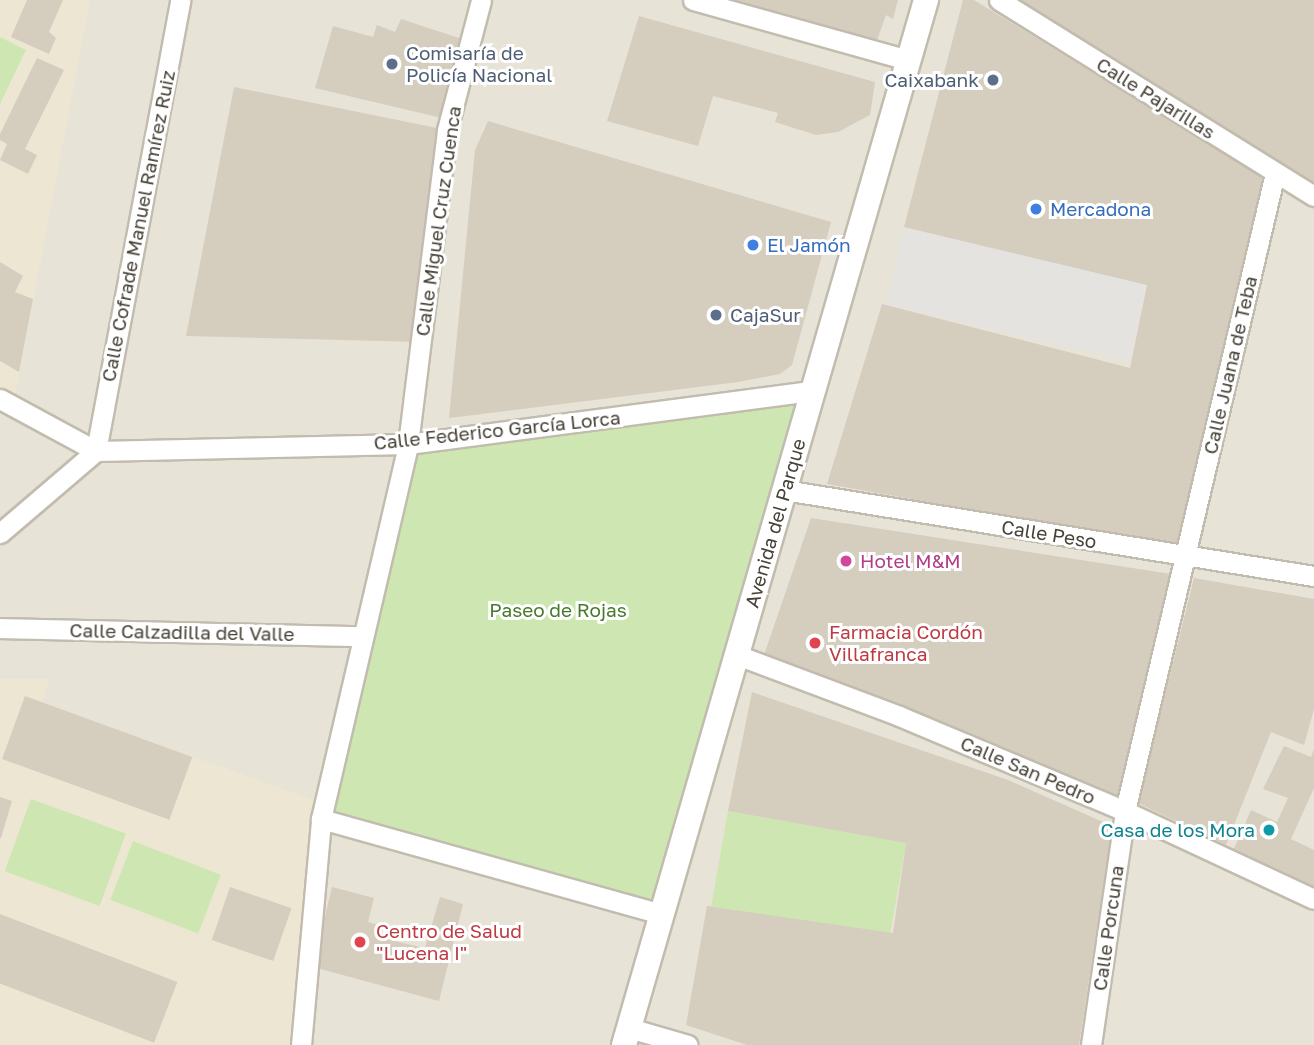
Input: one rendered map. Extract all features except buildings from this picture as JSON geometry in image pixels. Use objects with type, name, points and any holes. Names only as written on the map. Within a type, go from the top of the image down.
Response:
[{"type":"street","name":"Calle Cofrade Manuel Ramírez Ruiz","points":[[96,451],[180,0]]},
{"type":"street","name":"Calle Miguel Cruz Cuenca","points":[[408,444],[447,130],[481,0]]},
{"type":"street","points":[[694,0],[908,60]]},
{"type":"street","name":"Avenida del Parque","points":[[627,1036],[926,0]]},
{"type":"street","name":"Calle Pajarillas","points":[[999,0],[1314,196]]},
{"type":"street","name":"Calle Juana de Teba","points":[[1125,811],[1275,173]]},
{"type":"street","name":"Calle Federico García Lorca","points":[[96,451],[408,444],[813,391]]},
{"type":"street","points":[[0,399],[96,451],[0,533]]},
{"type":"street","points":[[301,1045],[321,819],[408,444]]},
{"type":"street","name":"Calle Peso","points":[[784,490],[1314,576]]},
{"type":"street","name":"Calle Calzadilla del Valle","points":[[0,628],[363,636]]},
{"type":"street","name":"Calle San Pedro","points":[[737,655],[899,716],[1125,811],[1314,900]]},
{"type":"street","name":"Calle Porcuna","points":[[1091,1045],[1125,811]]},
{"type":"street","points":[[321,819],[662,914]]},
{"type":"street","points":[[627,1036],[688,1045]]},
{"type":"shaded area","points":[[0,0],[1314,0],[1314,1045],[0,1045]]},
{"type":"shaded area","points":[[0,0],[90,0],[13,407],[0,399]]},
{"type":"shaded area","points":[[904,227],[1148,283],[1130,361],[886,305]]},
{"type":"shaded area","points":[[0,679],[49,679],[43,703],[325,804],[301,1045],[0,1045]]},
{"type":"green space","points":[[0,37],[26,50],[0,104]]},
{"type":"green space","name":"Paseo de Rojas","points":[[813,391],[662,914],[321,819],[408,444]]},
{"type":"green space","points":[[31,799],[126,834],[100,906],[5,871]]},
{"type":"green space","points":[[728,811],[906,842],[889,938],[711,907]]},
{"type":"green space","points":[[133,841],[221,875],[198,934],[110,900]]},
{"type":"place","name":"Comisaría de Policía Nacional","points":[[392,64]]},
{"type":"place","name":"Caixabank","points":[[993,80]]},
{"type":"place","name":"Mercadona","points":[[1036,209]]},
{"type":"place","name":"El Jamón","points":[[753,245]]},
{"type":"place","name":"CajaSur","points":[[716,315]]},
{"type":"place","name":"Hotel M&M","points":[[846,561]]},
{"type":"place","name":"Farmacia Cordón Villafranca","points":[[815,643]]},
{"type":"place","name":"Casa de los Mora","points":[[1269,830]]},
{"type":"place","name":"Centro de Salud \"Lucena I\"","points":[[360,942]]}]
